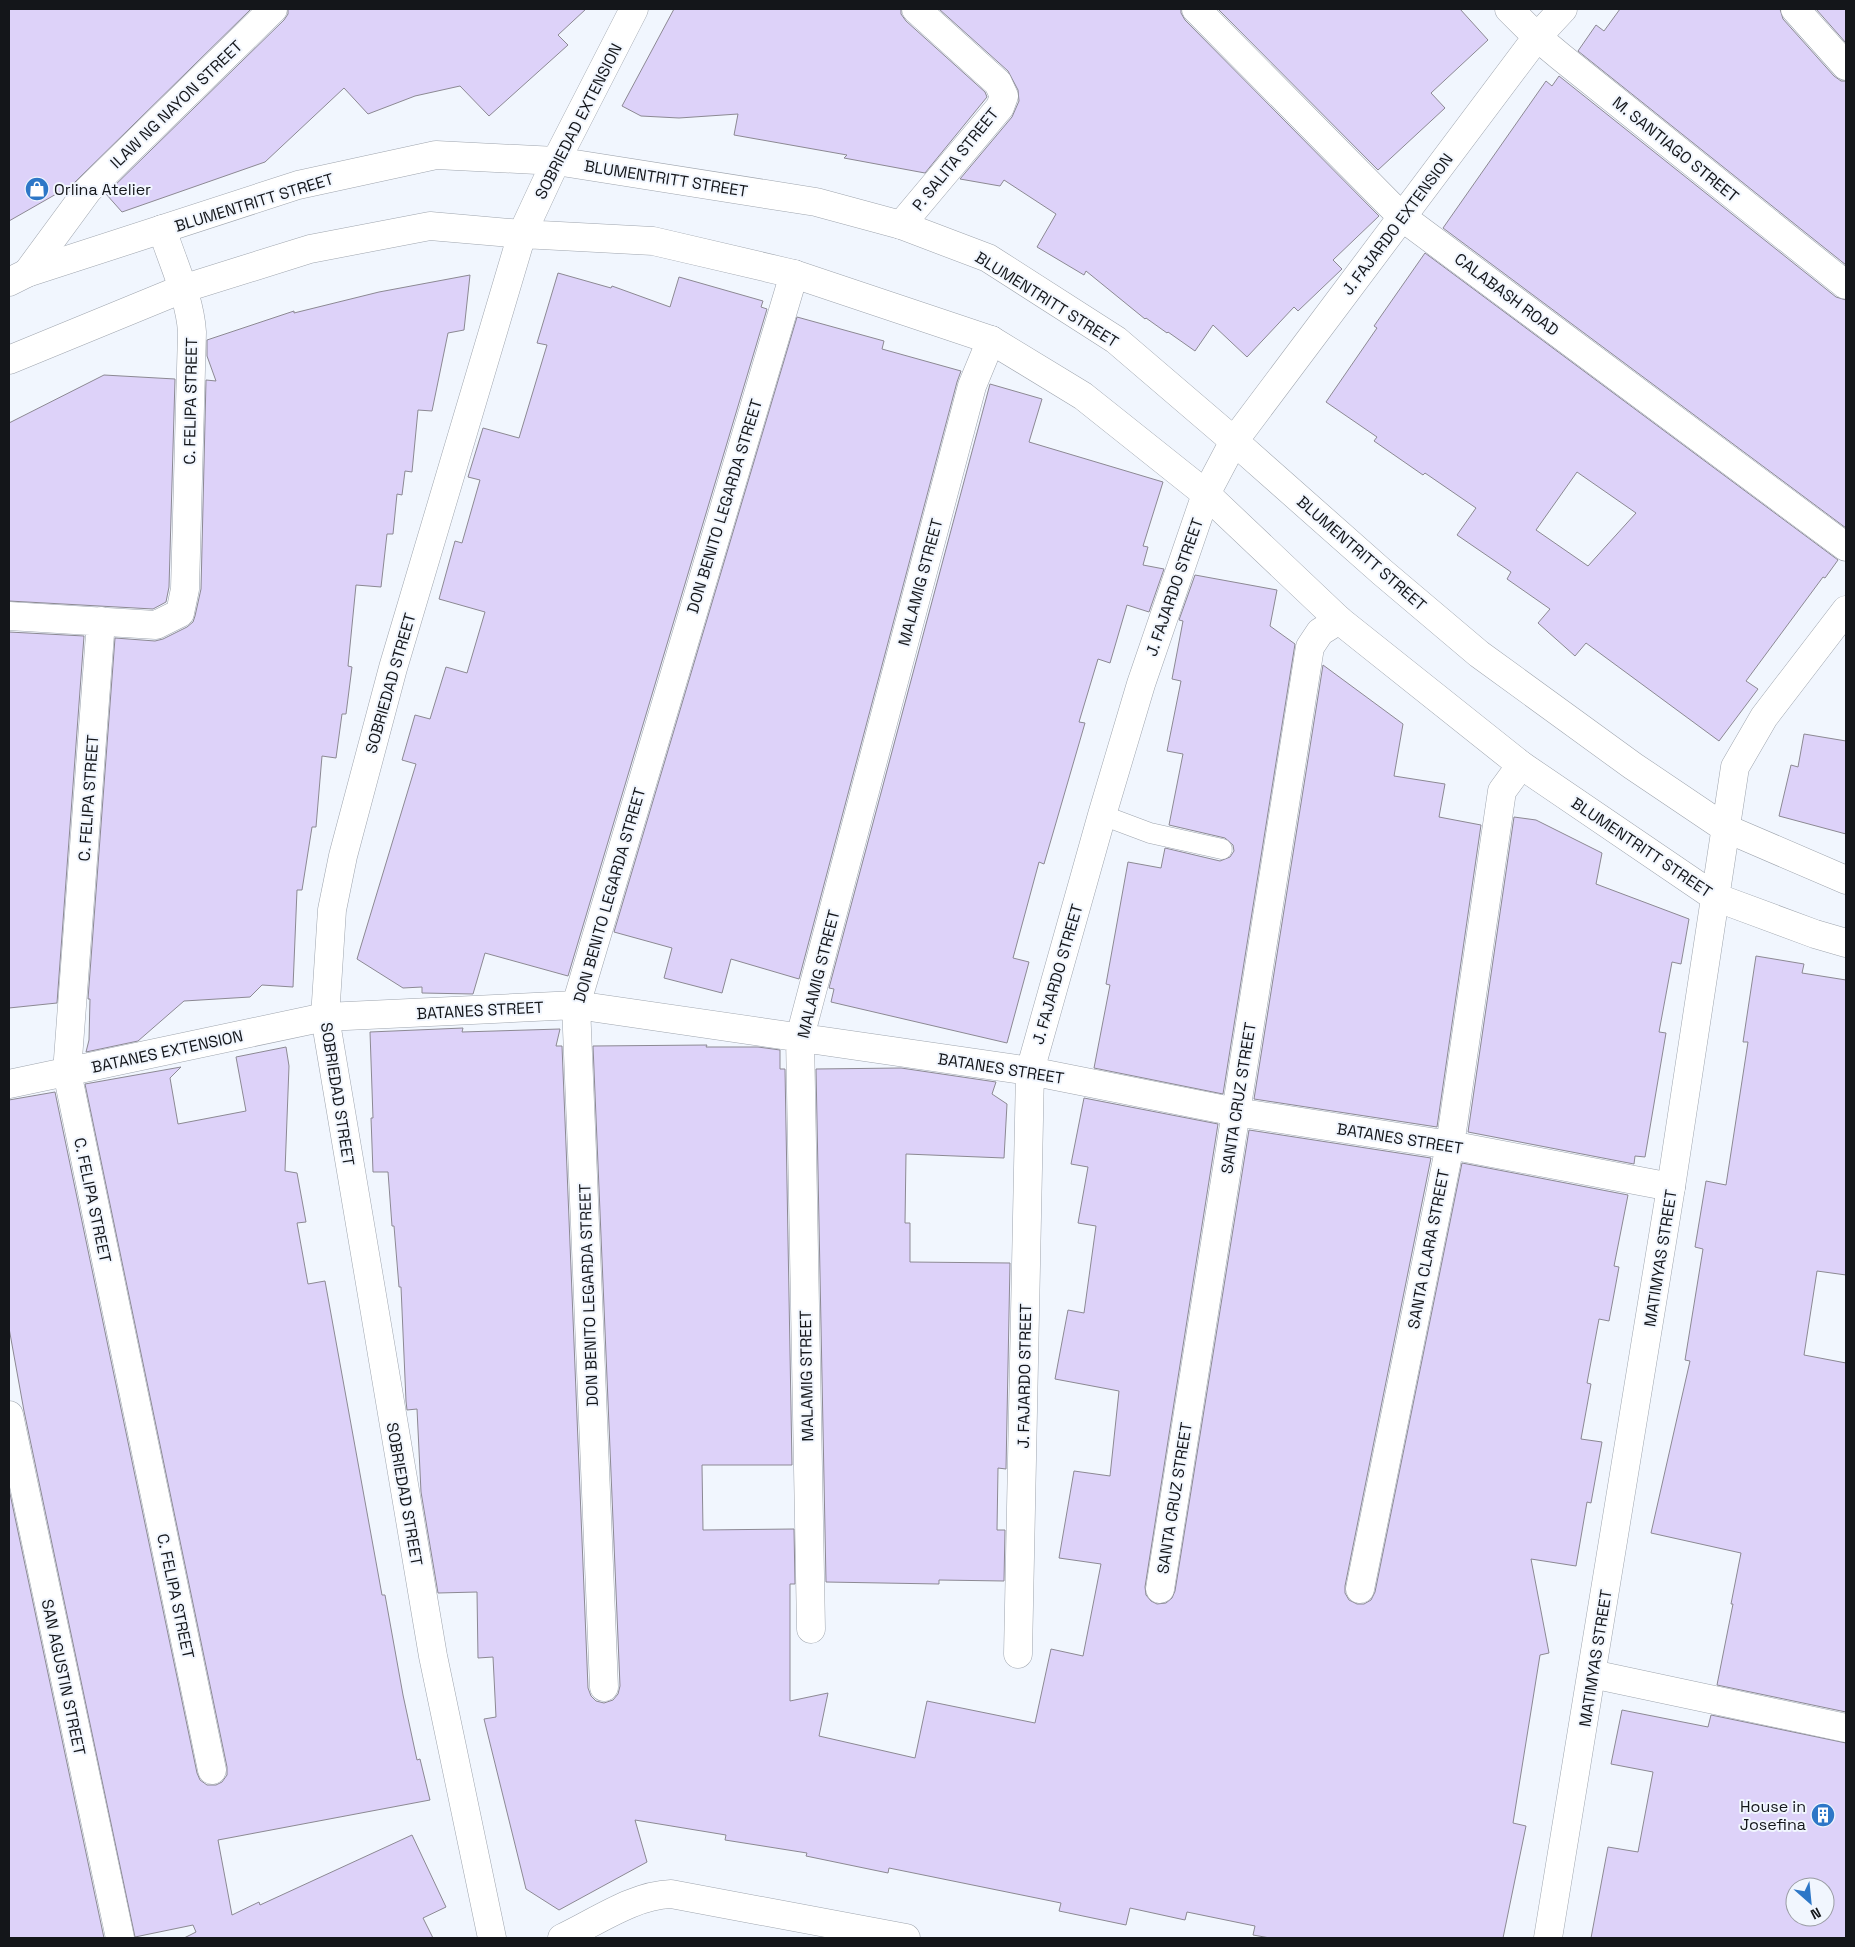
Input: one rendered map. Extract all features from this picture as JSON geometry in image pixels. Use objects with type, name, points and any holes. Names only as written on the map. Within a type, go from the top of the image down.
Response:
[{"type":"street","name":"ILAW NG NAYON STREET","points":[[18,278],[88,190],[273,9]]},
{"type":"street","name":"SOBRIEDAD EXTENSION","points":[[522,234],[556,161],[634,9]]},
{"type":"street","name":"P. SALITA STREET","points":[[901,225],[1000,107],[1004,96],[998,83],[916,9]]},
{"type":"street","name":"CALABASH ROAD","points":[[1196,9],[1402,217],[1846,547]]},
{"type":"street","name":"M. SANTIAGO STREET","points":[[1509,9],[1537,37],[1846,285]]},
{"type":"street","name":"J. FAJARDO EXTENSION","points":[[1234,441],[1537,37],[1563,9]]},
{"type":"street","points":[[1795,9],[1846,66]]},
{"type":"street","name":"BLUMENTRITT STREET","points":[[18,278],[298,185],[436,155],[556,161],[816,202],[901,225],[988,258],[1116,340],[1479,654],[1633,766],[1725,828],[1846,880]]},
{"type":"street","name":"BLUMENTRITT STREET","points":[[9,360],[182,289],[310,250],[430,226],[522,234],[653,241],[794,274],[991,340],[1083,396],[1206,494],[1339,620],[1521,765],[1715,897],[1814,934],[1846,943]]},
{"type":"street","points":[[162,229],[182,289]]},
{"type":"street","name":"SOBRIEDAD STREET","points":[[492,1938],[433,1656],[325,1017],[332,910],[343,856],[393,668],[522,234]]},
{"type":"street","name":"DON BENITO LEGARDA STREET","points":[[604,1687],[576,1005],[794,274]]},
{"type":"street","name":"C. FELIPA STREET","points":[[9,616],[156,625],[180,613],[185,589],[192,332],[191,318],[182,289]]},
{"type":"street","name":"MALAMIG STREET","points":[[810,1629],[800,1037],[972,386],[991,340]]},
{"type":"street","name":"J. FAJARDO STREET","points":[[1018,1654],[1030,1071],[1141,684],[1206,494],[1234,441]]},
{"type":"street","name":"MATIMYAS STREET","points":[[1548,1938],[1671,1187],[1735,767],[1764,717],[1846,610]]},
{"type":"street","name":"SANTA CRUZ STREET","points":[[1160,1589],[1310,647],[1320,632],[1339,620]]},
{"type":"street","name":"C. FELIPA STREET","points":[[101,621],[67,1072],[212,1770]]},
{"type":"street","name":"SANTA CLARA STREET","points":[[1360,1589],[1450,1145],[1502,791],[1521,765]]},
{"type":"street","name":"BATANES STREET","points":[[325,1017],[576,1005],[1030,1071],[1236,1112],[1450,1145],[1671,1187]]},
{"type":"street","name":"BATANES EXTENSION","points":[[9,1084],[325,1017]]},
{"type":"street","name":"SAN AGUSTIN STREET","points":[[9,1415],[120,1938]]},
{"type":"street","points":[[1592,1674],[1846,1728]]},
{"type":"street","points":[[562,1938],[641,1899],[671,1894],[906,1938]]},
{"type":"lane","points":[[1102,815],[1150,833],[1222,849]]},
{"type":"building","points":[[9,9],[251,9],[72,185],[9,221]]},
{"type":"building","points":[[288,9],[586,9],[558,35],[568,45],[489,116],[460,86],[415,96],[368,114],[344,88],[265,162],[122,212],[106,194],[284,20],[288,14]]},
{"type":"building","points":[[674,9],[901,9],[901,14],[906,21],[985,92],[987,97],[925,173],[844,158],[847,155],[734,135],[738,114],[679,118],[641,116],[622,106]]},
{"type":"building","points":[[939,9],[1181,9],[1185,20],[1379,216],[1333,260],[1342,269],[1298,311],[1294,307],[1247,357],[1213,325],[1195,351],[1145,319],[1086,271],[1084,275],[1037,247],[1056,214],[1004,180],[1000,186],[960,179],[1012,117],[1019,101],[1018,90],[1008,71]]},
{"type":"building","points":[[1218,9],[1460,9],[1488,40],[1431,93],[1445,108],[1378,170]]},
{"type":"building","points":[[1620,9],[1780,9],[1783,19],[1834,76],[1841,81],[1846,81],[1846,265],[1578,51],[1596,25],[1604,31]]},
{"type":"building","points":[[1816,9],[1846,9],[1846,43]]},
{"type":"building","points":[[1559,76],[1836,297],[1846,300],[1846,528],[1443,228],[1546,81],[1552,86]]},
{"type":"building","points":[[1425,253],[1838,560],[1825,578],[1823,577],[1746,681],[1758,689],[1719,741],[1586,643],[1575,656],[1538,623],[1550,609],[1507,579],[1511,572],[1457,535],[1476,508],[1425,473],[1423,475],[1374,441],[1377,437],[1326,402],[1377,328],[1374,326]],"holes":[[[1577,472],[1636,513],[1588,566],[1536,530]]]},
{"type":"building","points":[[558,273],[611,288],[612,286],[670,307],[679,277],[763,301],[761,307],[767,309],[568,976],[485,953],[473,994],[422,993],[422,987],[403,988],[357,959],[416,764],[402,760],[415,715],[430,719],[446,667],[467,673],[485,612],[439,599],[455,541],[462,543],[480,480],[468,477],[483,428],[519,438],[547,345],[537,343]]},
{"type":"building","points":[[470,275],[464,330],[448,333],[432,411],[418,410],[412,472],[405,471],[402,495],[397,494],[393,534],[387,534],[381,587],[356,585],[348,666],[352,667],[346,714],[342,714],[336,758],[322,756],[316,827],[312,827],[302,890],[297,890],[293,987],[262,985],[250,997],[184,1001],[138,1041],[86,1052],[89,1040],[90,999],[88,999],[115,638],[155,641],[163,639],[187,627],[193,622],[195,616],[201,589],[206,380],[216,381],[207,356],[207,340],[294,311],[294,313],[379,292]]},
{"type":"building","points":[[797,317],[884,341],[882,349],[961,371],[799,979],[731,959],[722,993],[664,978],[672,948],[614,932]]},
{"type":"building","points":[[104,375],[175,379],[169,587],[166,602],[153,609],[9,601],[9,423]]},
{"type":"building","points":[[990,384],[1042,399],[1029,442],[1163,482],[1143,546],[1148,547],[1143,565],[1164,569],[1149,612],[1127,605],[1110,663],[1098,659],[1079,722],[1085,723],[1044,864],[1039,862],[1013,958],[1029,962],[1007,1043],[831,1002],[834,989],[829,988]]},
{"type":"building","points":[[1195,575],[1277,590],[1270,626],[1295,644],[1223,1094],[1094,1068],[1110,985],[1106,984],[1128,862],[1161,868],[1165,848],[1220,861],[1230,857],[1234,851],[1233,845],[1225,838],[1169,825],[1183,754],[1167,751],[1181,681],[1172,679],[1183,621],[1179,620]]},
{"type":"building","points":[[9,632],[84,636],[57,1003],[9,1008]]},
{"type":"building","points":[[1323,665],[1403,724],[1394,776],[1445,784],[1439,817],[1481,825],[1437,1127],[1254,1099]]},
{"type":"building","points":[[1804,734],[1846,741],[1846,834],[1779,816],[1791,765],[1798,767]]},
{"type":"building","points":[[1514,817],[1536,820],[1602,853],[1596,884],[1689,919],[1681,964],[1672,962],[1659,1032],[1666,1033],[1645,1157],[1635,1156],[1634,1164],[1468,1132]]},
{"type":"building","points":[[1756,956],[1804,964],[1802,973],[1846,980],[1846,1275],[1817,1271],[1804,1355],[1846,1363],[1846,1712],[1717,1685],[1741,1553],[1651,1533],[1690,1361],[1685,1360],[1703,1249],[1695,1247],[1706,1181],[1726,1185],[1748,1042],[1743,1042]]},
{"type":"building","points":[[463,1028],[462,1032],[560,1029],[556,1046],[562,1046],[588,1688],[591,1696],[596,1701],[604,1703],[613,1700],[618,1694],[620,1686],[593,1046],[707,1045],[706,1047],[758,1047],[780,1050],[780,1069],[785,1069],[792,1465],[702,1465],[703,1530],[794,1529],[795,1584],[790,1584],[790,1701],[828,1693],[819,1736],[915,1758],[927,1701],[1035,1723],[1051,1649],[1083,1656],[1101,1564],[1059,1558],[1074,1471],[1110,1476],[1119,1391],[1055,1379],[1068,1310],[1084,1313],[1096,1226],[1078,1223],[1088,1167],[1071,1164],[1084,1098],[1218,1124],[1145,1587],[1146,1595],[1157,1604],[1166,1603],[1172,1598],[1175,1591],[1249,1130],[1431,1158],[1345,1586],[1345,1593],[1349,1600],[1357,1604],[1364,1604],[1371,1600],[1375,1592],[1462,1163],[1628,1195],[1614,1266],[1619,1267],[1609,1321],[1599,1319],[1587,1383],[1591,1384],[1581,1439],[1602,1442],[1591,1503],[1587,1502],[1576,1566],[1531,1559],[1549,1653],[1540,1655],[1513,1823],[1526,1826],[1503,1938],[1270,1938],[1253,1935],[1255,1926],[1187,1912],[1185,1920],[1130,1908],[1126,1925],[1059,1911],[1061,1903],[889,1868],[888,1873],[806,1856],[807,1853],[725,1840],[726,1835],[635,1820],[647,1862],[559,1910],[526,1889],[484,1719],[496,1717],[493,1657],[478,1658],[477,1592],[438,1593],[421,1492],[417,1409],[407,1410],[401,1287],[399,1287],[394,1226],[392,1226],[388,1172],[373,1172],[370,1032]]},
{"type":"building","points":[[286,1047],[289,1066],[285,1171],[297,1173],[306,1222],[297,1223],[308,1284],[325,1281],[382,1595],[385,1595],[417,1760],[420,1759],[430,1800],[218,1840],[232,1915],[259,1902],[260,1905],[412,1835],[446,1907],[423,1918],[433,1938],[184,1938],[196,1932],[193,1925],[135,1937],[24,1411],[9,1328],[9,1100],[55,1092],[197,1773],[200,1780],[207,1785],[216,1785],[222,1782],[227,1775],[227,1767],[85,1084],[181,1067],[170,1078],[178,1124],[246,1111],[236,1057]]},
{"type":"building","points":[[901,1068],[996,1082],[992,1094],[1007,1104],[1004,1158],[906,1154],[905,1223],[910,1223],[910,1262],[1010,1263],[1006,1469],[998,1468],[997,1530],[1005,1530],[1004,1581],[939,1580],[939,1584],[826,1582],[816,1069]]},
{"type":"building","points":[[9,1489],[104,1938],[9,1938]]},
{"type":"building","points":[[1622,1710],[1708,1727],[1711,1715],[1846,1743],[1846,1938],[1591,1938],[1608,1847],[1638,1852],[1653,1772],[1611,1764]]},
{"type":"place","name":"Orlina Atelier","points":[[37,189]]},
{"type":"place","name":"House in Josefina","points":[[1823,1815]]}]
